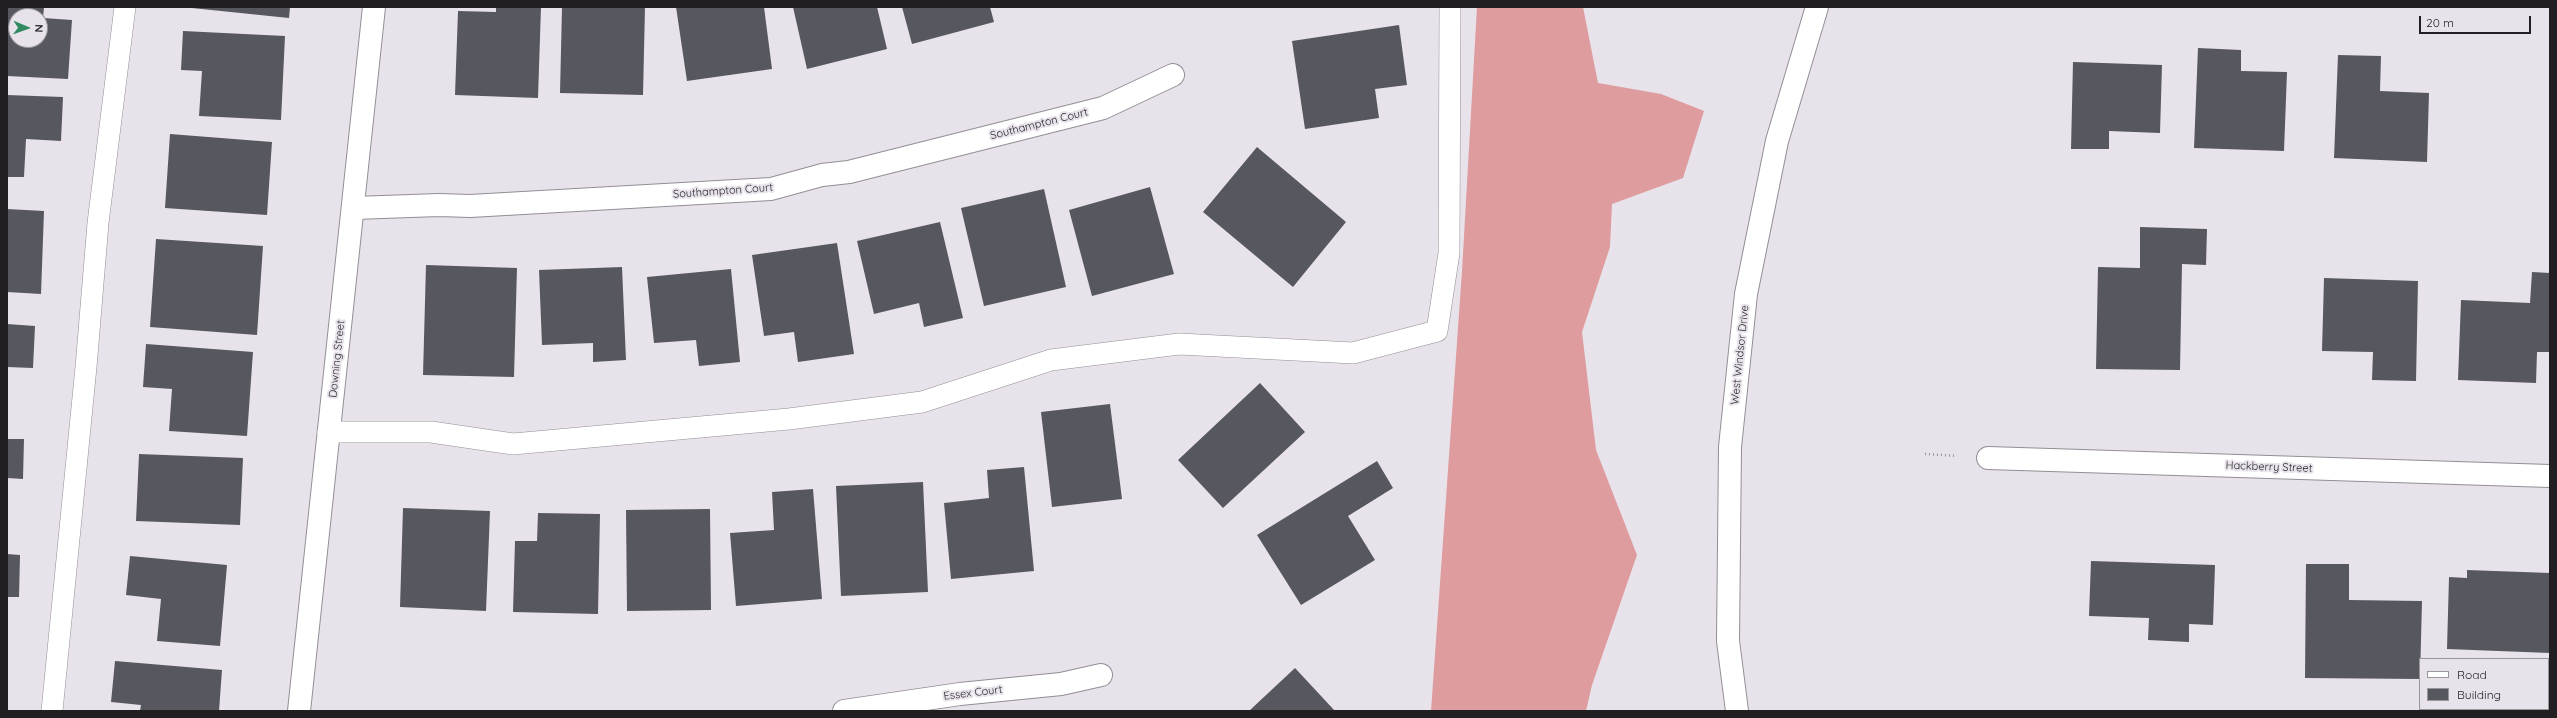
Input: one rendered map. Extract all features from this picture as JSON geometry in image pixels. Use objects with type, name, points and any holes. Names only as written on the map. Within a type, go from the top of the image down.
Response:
[{"type":"street","name":"Downing Street","points":[[299,711],[328,432],[354,208],[374,7]]},
{"type":"street","name":"West Windsor Drive","points":[[1737,711],[1728,641],[1730,446],[1746,294],[1777,140],[1817,7]]},
{"type":"street","name":"Southampton Court","points":[[354,208],[439,205],[470,206],[771,189],[822,175],[849,172],[1103,108],[1172,75]]},
{"type":"street","name":"Hackberry Street","points":[[1988,458],[2550,476]]},
{"type":"street","name":"Essex Court","points":[[844,711],[960,694],[1061,684],[1101,675]]},
{"type":"lane","points":[[52,711],[86,367],[98,223],[125,7]]},
{"type":"lane","points":[[328,432],[431,432],[513,444],[789,420],[922,402],[1051,360],[1179,344],[1353,353],[1437,331],[1449,253],[1450,7]]},
{"type":"shaded area","points":[[1477,7],[1583,7],[1598,83],[1661,94],[1704,111],[1683,178],[1612,204],[1610,247],[1582,332],[1596,450],[1637,555],[1592,685],[1586,711],[1431,711],[1462,271]]},
{"type":"building","points":[[7,7],[44,7],[8,8],[8,48],[48,48],[48,18],[72,20],[68,79],[7,76]]},
{"type":"building","points":[[182,7],[290,7],[289,18]]},
{"type":"building","points":[[496,7],[541,7],[538,98],[455,95],[458,11],[496,12]]},
{"type":"building","points":[[562,7],[645,7],[643,95],[560,93]]},
{"type":"building","points":[[676,7],[764,7],[772,69],[687,81]]},
{"type":"building","points":[[793,7],[877,7],[887,49],[807,69]]},
{"type":"building","points":[[902,7],[990,7],[994,22],[912,44]]},
{"type":"building","points":[[1399,25],[1407,85],[1375,89],[1379,118],[1305,129],[1292,41]]},
{"type":"building","points":[[183,31],[285,36],[281,120],[199,116],[202,71],[181,70]]},
{"type":"building","points":[[2198,48],[2241,50],[2241,71],[2287,72],[2284,151],[2194,148]]},
{"type":"building","points":[[2338,55],[2381,56],[2380,91],[2429,93],[2427,162],[2334,158]]},
{"type":"building","points":[[2073,62],[2162,65],[2160,133],[2109,131],[2109,149],[2071,149]]},
{"type":"building","points":[[7,95],[63,97],[61,141],[26,139],[24,177],[7,177]]},
{"type":"building","points":[[170,134],[272,142],[267,215],[165,208]]},
{"type":"building","points":[[1257,147],[1346,222],[1293,287],[1203,212]]},
{"type":"building","points":[[1150,187],[1174,274],[1092,296],[1069,210]]},
{"type":"building","points":[[1044,189],[1066,287],[984,306],[961,208]]},
{"type":"building","points":[[7,209],[44,211],[41,294],[7,292]]},
{"type":"building","points":[[940,222],[963,318],[924,327],[919,303],[874,314],[857,241]]},
{"type":"building","points":[[2140,227],[2207,229],[2206,265],[2182,264],[2180,370],[2096,369],[2098,267],[2140,268]]},
{"type":"building","points":[[156,239],[263,246],[257,335],[150,327]]},
{"type":"building","points":[[837,243],[854,354],[798,362],[794,332],[764,336],[752,255]]},
{"type":"building","points":[[426,265],[517,268],[514,377],[423,375]]},
{"type":"building","points":[[622,267],[626,360],[593,362],[593,343],[542,345],[539,270]]},
{"type":"building","points":[[731,269],[740,362],[699,366],[696,340],[654,343],[647,277]]},
{"type":"building","points":[[2532,272],[2550,273],[2550,352],[2537,352],[2536,383],[2458,380],[2461,300],[2530,303]]},
{"type":"building","points":[[2324,278],[2418,281],[2416,381],[2372,380],[2373,352],[2322,351]]},
{"type":"building","points":[[7,324],[35,326],[33,368],[7,367]]},
{"type":"building","points":[[146,344],[253,352],[247,436],[169,431],[172,389],[143,387]]},
{"type":"building","points":[[1260,383],[1305,432],[1223,508],[1178,460]]},
{"type":"building","points":[[1110,404],[1122,499],[1052,507],[1041,412]]},
{"type":"building","points":[[7,439],[24,439],[23,479],[7,478]]},
{"type":"building","points":[[139,454],[243,458],[240,525],[136,521]]},
{"type":"building","points":[[1377,461],[1393,488],[1348,516],[1375,560],[1301,605],[1257,535]]},
{"type":"building","points":[[1024,467],[1034,571],[951,579],[944,503],[989,498],[987,470]]},
{"type":"building","points":[[923,482],[928,592],[841,596],[836,486]]},
{"type":"building","points":[[813,489],[822,599],[736,606],[730,533],[774,530],[772,492]]},
{"type":"building","points":[[403,508],[490,511],[486,611],[400,607]]},
{"type":"building","points":[[710,509],[711,610],[627,611],[626,510]]},
{"type":"building","points":[[538,513],[600,514],[598,614],[513,612],[515,541],[537,541]]},
{"type":"building","points":[[7,554],[20,555],[19,597],[7,597]]},
{"type":"building","points":[[130,556],[227,565],[220,646],[157,641],[161,599],[126,595]]},
{"type":"building","points":[[2091,561],[2215,565],[2213,625],[2189,624],[2189,642],[2148,640],[2149,618],[2089,616]]},
{"type":"building","points":[[2306,564],[2349,564],[2349,600],[2422,601],[2419,679],[2305,678]]},
{"type":"building","points":[[2467,570],[2550,573],[2550,653],[2447,649],[2449,577],[2467,578]]},
{"type":"building","points":[[115,661],[222,670],[219,711],[140,711],[141,705],[111,702]]},
{"type":"building","points":[[1295,668],[1335,711],[1249,711]]}]
